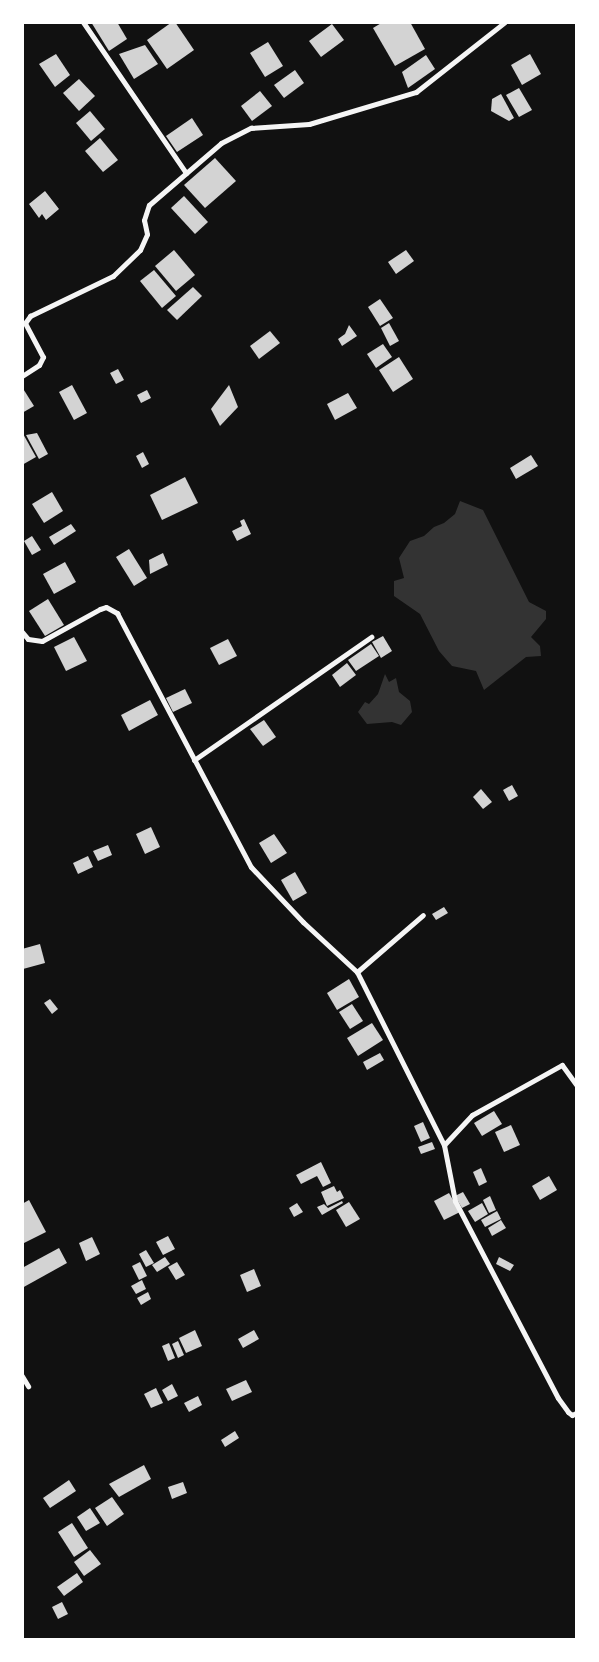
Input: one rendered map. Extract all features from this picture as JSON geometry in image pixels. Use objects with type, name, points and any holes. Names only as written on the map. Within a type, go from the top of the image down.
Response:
[{"type":"street","points":[[82,22],[186,173]]},
{"type":"street","points":[[22,376],[39,365],[43,357],[25,323],[30,316],[113,276],[140,250],[147,234],[144,220],[149,205],[221,143],[251,128],[309,124],[417,92],[505,22]]},
{"type":"street","points":[[22,632],[28,639],[42,641],[100,609],[106,607],[117,613],[251,867],[303,922],[357,972],[444,1145],[455,1201],[558,1398],[568,1412],[572,1415],[576,1413]]},
{"type":"street","points":[[194,760],[371,637]]},
{"type":"street","points":[[357,972],[423,915]]},
{"type":"street","points":[[444,1145],[472,1115],[562,1065],[576,1084]]},
{"type":"street","points":[[22,1376],[28,1386]]},
{"type":"shaded area","points":[[460,501],[483,510],[529,602],[546,611],[546,619],[531,637],[540,646],[541,656],[526,657],[484,690],[476,671],[452,666],[439,651],[420,614],[394,596],[394,581],[404,578],[399,558],[410,541],[424,536],[434,527],[444,523],[455,514]]},
{"type":"shaded area","points":[[385,674],[389,682],[396,678],[399,692],[410,701],[412,712],[401,725],[392,722],[367,724],[358,712],[365,702],[369,704],[378,694]]},
{"type":"building","points":[[91,22],[117,22],[127,39],[109,51]]},
{"type":"building","points":[[175,22],[194,50],[167,69],[147,40]]},
{"type":"building","points":[[383,22],[410,22],[425,49],[395,66],[373,28]]},
{"type":"building","points":[[332,24],[344,40],[321,57],[309,41]]},
{"type":"building","points":[[268,42],[283,66],[265,77],[250,53]]},
{"type":"building","points":[[145,45],[158,64],[134,79],[119,54]]},
{"type":"building","points":[[56,54],[70,75],[55,87],[39,64]]},
{"type":"building","points":[[530,54],[541,74],[522,85],[511,65]]},
{"type":"building","points":[[426,55],[435,69],[408,88],[402,72]]},
{"type":"building","points":[[295,70],[304,83],[284,98],[274,85]]},
{"type":"building","points":[[79,79],[95,96],[79,111],[63,93]]},
{"type":"building","points":[[519,88],[532,110],[519,117],[506,95]]},
{"type":"building","points":[[260,91],[272,106],[252,121],[241,106]]},
{"type":"building","points":[[501,94],[514,118],[509,121],[491,111],[492,99]]},
{"type":"building","points":[[90,111],[105,129],[91,141],[76,123]]},
{"type":"building","points":[[192,118],[203,135],[177,152],[166,136]]},
{"type":"building","points":[[100,138],[118,160],[103,172],[85,151]]},
{"type":"building","points":[[215,158],[236,181],[205,208],[184,185]]},
{"type":"building","points":[[45,191],[59,209],[46,220],[42,214],[39,218],[29,204]]},
{"type":"building","points":[[184,196],[208,222],[195,234],[171,208]]},
{"type":"building","points":[[174,250],[195,275],[176,291],[155,266]]},
{"type":"building","points":[[406,250],[414,261],[396,274],[388,262]]},
{"type":"building","points":[[154,270],[176,296],[162,308],[140,281]]},
{"type":"building","points":[[193,287],[202,296],[177,320],[167,310]]},
{"type":"building","points":[[380,299],[393,318],[380,326],[368,307]]},
{"type":"building","points":[[389,323],[399,341],[390,346],[381,328]]},
{"type":"building","points":[[349,325],[357,336],[342,346],[338,339],[345,334]]},
{"type":"building","points":[[270,331],[280,343],[259,359],[250,346]]},
{"type":"building","points":[[383,344],[392,357],[376,368],[367,354]]},
{"type":"building","points":[[399,357],[413,379],[393,392],[379,370]]},
{"type":"building","points":[[118,369],[124,380],[116,384],[110,373]]},
{"type":"building","points":[[72,385],[87,413],[74,420],[59,392]]},
{"type":"building","points":[[229,385],[238,407],[220,426],[211,409]]},
{"type":"building","points":[[22,387],[34,406],[22,413]]},
{"type":"building","points":[[147,390],[151,398],[141,403],[137,395]]},
{"type":"building","points":[[348,393],[357,408],[335,420],[327,404]]},
{"type":"building","points":[[22,432],[36,457],[22,465]]},
{"type":"building","points":[[37,433],[48,454],[39,459],[26,435]]},
{"type":"building","points":[[143,452],[149,464],[142,468],[136,456]]},
{"type":"building","points":[[531,455],[538,466],[516,479],[510,468]]},
{"type":"building","points":[[185,477],[198,503],[162,520],[150,495]]},
{"type":"building","points":[[52,492],[63,511],[44,523],[32,504]]},
{"type":"building","points":[[244,519],[251,534],[237,541],[232,531],[242,526],[240,521]]},
{"type":"building","points":[[71,524],[76,531],[54,545],[49,537]]},
{"type":"building","points":[[32,536],[41,550],[32,555],[24,541]]},
{"type":"building","points":[[129,549],[147,578],[134,586],[116,557]]},
{"type":"building","points":[[163,553],[168,565],[150,574],[149,560]]},
{"type":"building","points":[[65,562],[76,582],[54,594],[43,574]]},
{"type":"building","points":[[48,599],[64,625],[45,636],[29,611]]},
{"type":"building","points":[[383,636],[392,651],[381,658],[372,642]]},
{"type":"building","points":[[74,637],[87,661],[66,671],[54,647]]},
{"type":"building","points":[[228,639],[237,656],[219,665],[210,648]]},
{"type":"building","points":[[371,644],[379,656],[356,671],[348,660]]},
{"type":"building","points":[[347,663],[356,675],[340,687],[332,675]]},
{"type":"building","points":[[185,689],[192,703],[173,712],[166,698]]},
{"type":"building","points":[[150,700],[158,715],[129,731],[121,715]]},
{"type":"building","points":[[264,720],[276,737],[263,746],[250,729]]},
{"type":"building","points":[[512,785],[518,796],[509,801],[503,790]]},
{"type":"building","points":[[481,789],[492,802],[483,809],[473,797]]},
{"type":"building","points":[[151,827],[160,847],[145,854],[136,834]]},
{"type":"building","points":[[274,834],[287,853],[271,863],[259,843]]},
{"type":"building","points":[[108,845],[112,855],[98,861],[93,851]]},
{"type":"building","points":[[88,856],[93,867],[78,874],[73,863]]},
{"type":"building","points":[[295,872],[307,893],[293,901],[281,880]]},
{"type":"building","points":[[444,907],[448,913],[436,920],[432,914]]},
{"type":"building","points":[[40,944],[45,963],[23,969],[22,949]]},
{"type":"building","points":[[349,979],[359,997],[337,1010],[327,993]]},
{"type":"building","points":[[50,999],[58,1009],[52,1014],[44,1003]]},
{"type":"building","points":[[352,1004],[363,1021],[350,1029],[339,1012]]},
{"type":"building","points":[[372,1023],[383,1040],[358,1056],[347,1038]]},
{"type":"building","points":[[380,1053],[384,1060],[367,1070],[363,1062]]},
{"type":"building","points":[[494,1111],[502,1124],[482,1136],[474,1123]]},
{"type":"building","points":[[423,1122],[430,1138],[421,1142],[414,1126]]},
{"type":"building","points":[[511,1125],[520,1145],[504,1152],[495,1132]]},
{"type":"building","points":[[432,1142],[435,1149],[421,1154],[418,1147]]},
{"type":"building","points":[[321,1162],[331,1183],[323,1187],[317,1176],[301,1184],[296,1175]]},
{"type":"building","points":[[481,1168],[487,1182],[479,1186],[473,1172]]},
{"type":"building","points":[[549,1176],[557,1190],[540,1200],[532,1186]]},
{"type":"building","points":[[334,1186],[337,1192],[340,1190],[344,1198],[327,1206],[321,1192]]},
{"type":"building","points":[[463,1192],[470,1204],[462,1208],[455,1196]]},
{"type":"building","points":[[449,1193],[460,1212],[444,1220],[434,1201]]},
{"type":"building","points":[[490,1196],[496,1210],[489,1213],[483,1200]]},
{"type":"building","points":[[29,1200],[46,1232],[24,1243],[22,1204]]},
{"type":"building","points":[[342,1201],[343,1203],[322,1215],[317,1207],[324,1204],[328,1208]]},
{"type":"building","points":[[349,1202],[360,1219],[346,1227],[336,1210]]},
{"type":"building","points":[[297,1203],[303,1212],[294,1217],[289,1208]]},
{"type":"building","points":[[482,1203],[488,1214],[475,1222],[468,1211]]},
{"type":"building","points":[[497,1211],[501,1219],[485,1227],[481,1220]]},
{"type":"building","points":[[501,1220],[506,1228],[492,1236],[488,1228]]},
{"type":"building","points":[[168,1236],[175,1249],[163,1255],[156,1242]]},
{"type":"building","points":[[92,1237],[100,1254],[86,1261],[79,1243]]},
{"type":"building","points":[[59,1248],[67,1263],[22,1288],[22,1268]]},
{"type":"building","points":[[146,1250],[154,1263],[146,1267],[139,1254]]},
{"type":"building","points":[[165,1257],[170,1264],[157,1272],[152,1265]]},
{"type":"building","points":[[499,1257],[514,1265],[510,1271],[496,1264]]},
{"type":"building","points":[[140,1262],[147,1276],[139,1280],[132,1266]]},
{"type":"building","points":[[177,1262],[185,1275],[176,1280],[168,1267]]},
{"type":"building","points":[[254,1269],[261,1286],[247,1292],[240,1275]]},
{"type":"building","points":[[142,1280],[146,1289],[136,1294],[131,1286]]},
{"type":"building","points":[[148,1292],[151,1299],[141,1305],[137,1298]]},
{"type":"building","points":[[195,1330],[202,1346],[186,1353],[179,1338]]},
{"type":"building","points":[[254,1330],[259,1339],[243,1348],[238,1339]]},
{"type":"building","points":[[178,1341],[184,1355],[178,1358],[172,1344]]},
{"type":"building","points":[[169,1343],[175,1358],[168,1361],[162,1346]]},
{"type":"building","points":[[246,1380],[252,1392],[232,1401],[226,1389]]},
{"type":"building","points":[[172,1384],[178,1396],[168,1401],[162,1390]]},
{"type":"building","points":[[156,1388],[163,1403],[151,1408],[144,1394]]},
{"type":"building","points":[[198,1396],[202,1405],[189,1412],[184,1403]]},
{"type":"building","points":[[235,1431],[239,1438],[225,1447],[221,1440]]},
{"type":"building","points":[[144,1465],[151,1479],[119,1497],[109,1484]]},
{"type":"building","points":[[69,1480],[76,1491],[50,1508],[43,1498]]},
{"type":"building","points":[[183,1482],[187,1493],[172,1499],[168,1487]]},
{"type":"building","points":[[112,1497],[124,1514],[107,1526],[95,1508]]},
{"type":"building","points":[[90,1508],[100,1523],[86,1531],[77,1517]]},
{"type":"building","points":[[72,1523],[88,1548],[74,1557],[58,1532]]},
{"type":"building","points":[[90,1550],[101,1564],[84,1576],[74,1562]]},
{"type":"building","points":[[77,1573],[83,1582],[64,1596],[57,1587]]},
{"type":"building","points":[[62,1602],[68,1614],[58,1619],[52,1607]]}]
